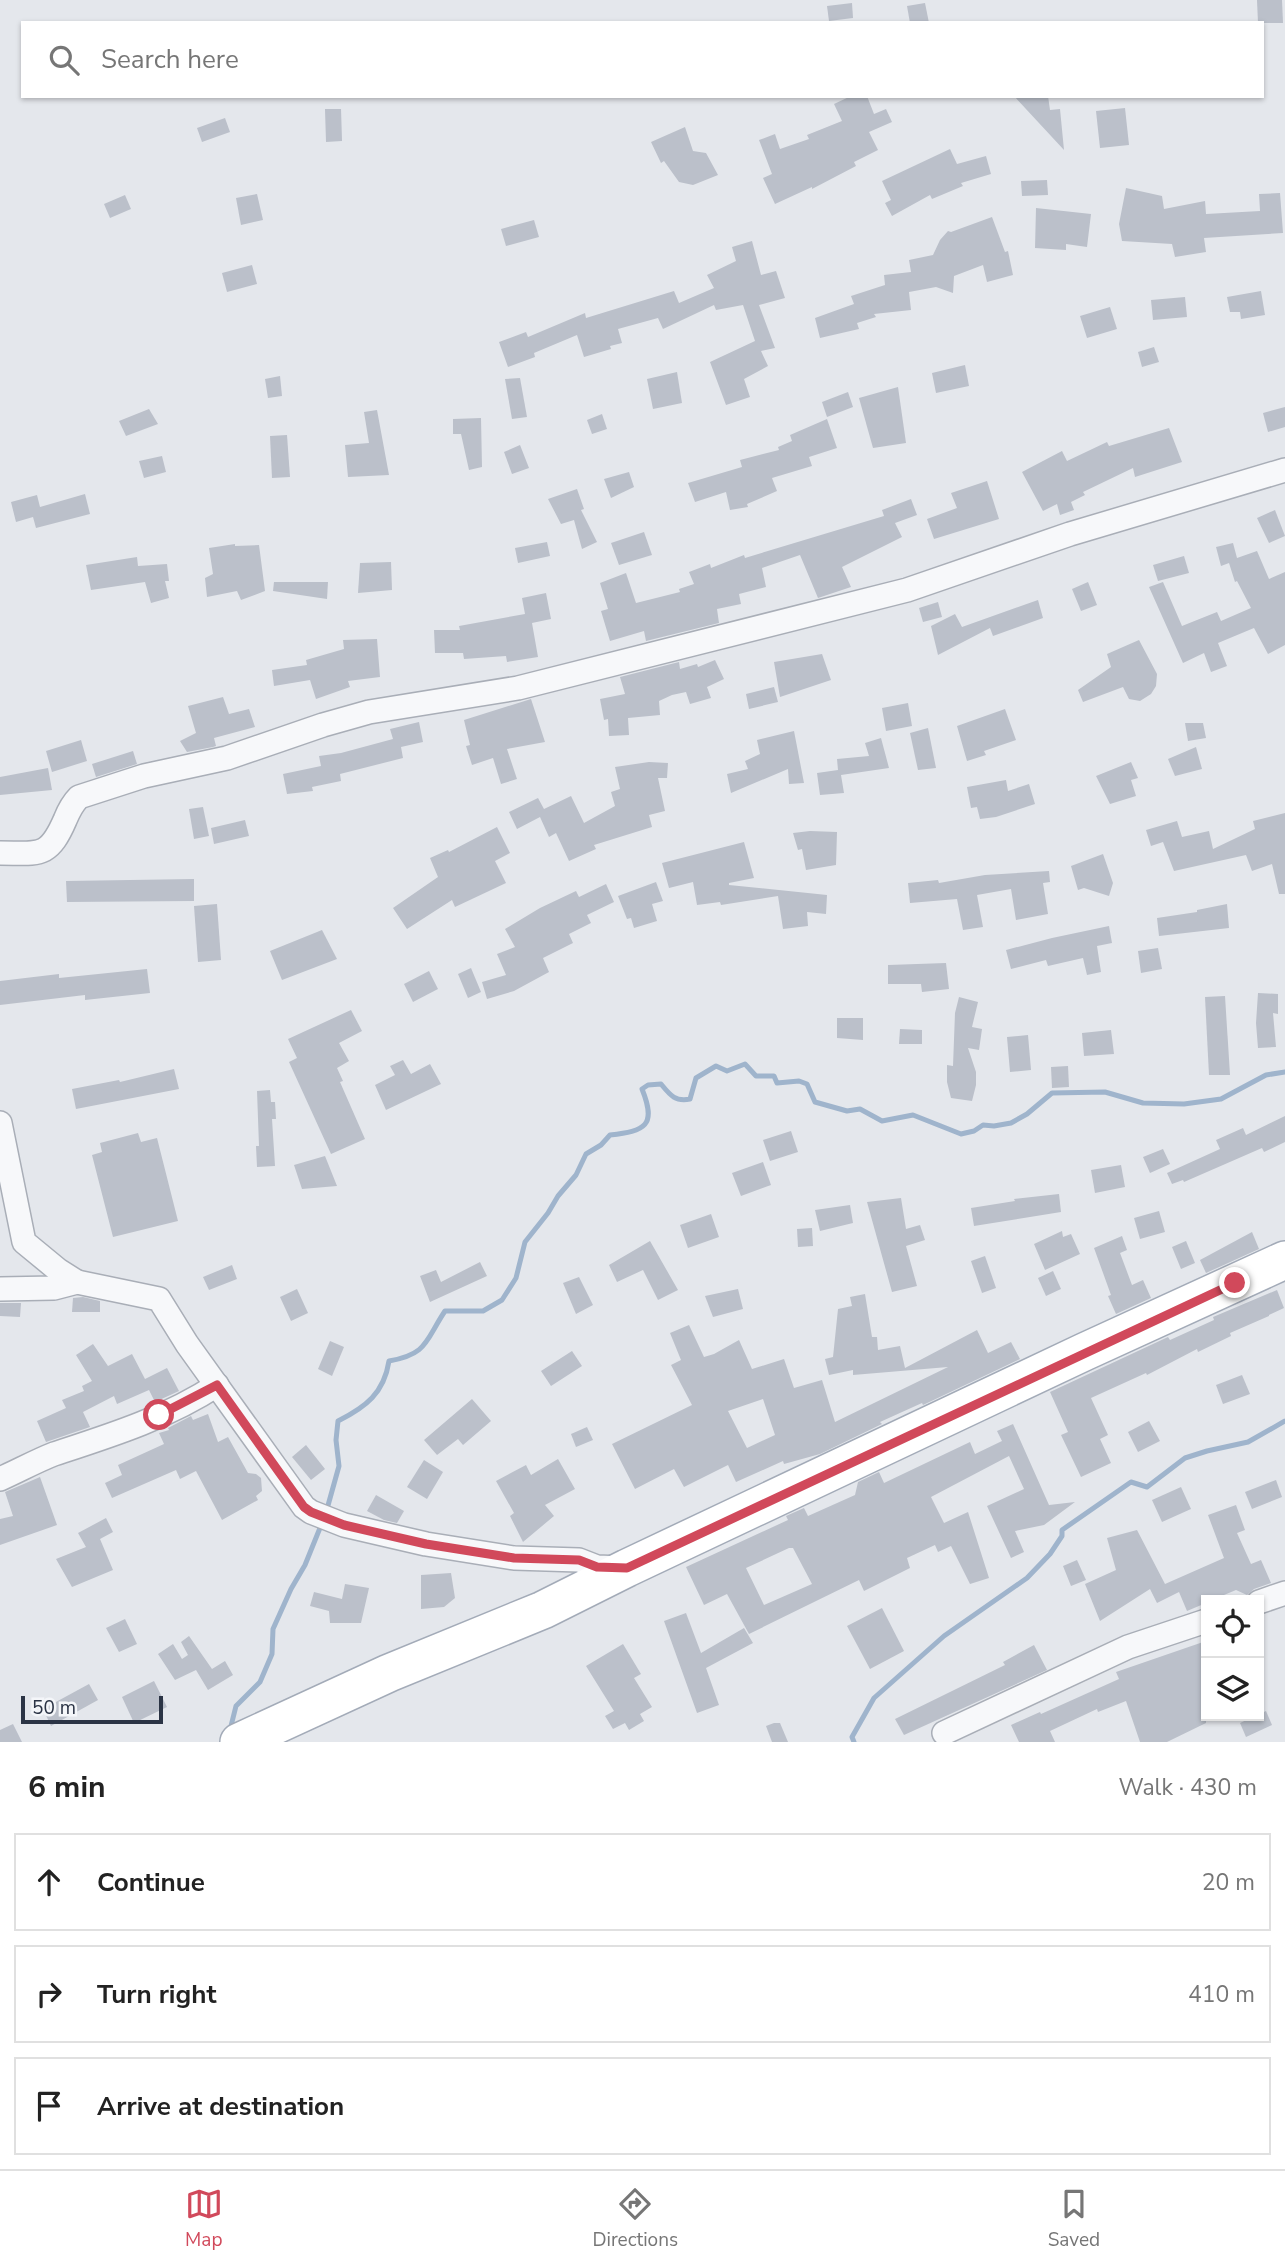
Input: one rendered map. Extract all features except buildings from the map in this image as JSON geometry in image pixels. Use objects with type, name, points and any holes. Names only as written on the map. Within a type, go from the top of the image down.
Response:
[{"type":"main road","points":[[241,1741],[389,1673],[543,1610],[1285,1259]]},
{"type":"street","points":[[0,853],[37,853],[48,849],[55,843],[72,804],[79,797],[144,776],[227,758],[323,724],[369,712],[518,688],[894,593],[1070,534],[1285,470]]},
{"type":"street","points":[[0,1123],[24,1242],[77,1282],[159,1299],[304,1507],[311,1512],[344,1525],[426,1544],[514,1558],[579,1560],[597,1567],[627,1568]]},
{"type":"street","points":[[0,1289],[54,1288],[77,1282]]},
{"type":"street","points":[[0,1479],[52,1455],[110,1436],[177,1407],[217,1385]]},
{"type":"street","points":[[1264,1600],[1285,1593]]},
{"type":"street","points":[[944,1733],[1128,1647],[1201,1623]]},
{"type":"waterway","points":[[327,1509],[339,1466],[336,1440],[338,1421],[372,1398],[383,1382],[389,1361],[411,1354],[424,1345],[445,1311],[483,1311],[502,1300],[516,1278],[525,1242],[576,1175],[586,1154],[601,1145],[610,1135],[632,1131],[645,1124],[648,1111],[642,1089],[648,1085],[661,1084],[673,1097],[690,1099],[696,1078],[716,1066],[727,1071],[745,1064],[756,1076],[774,1076],[777,1083],[799,1081],[807,1084],[815,1102],[847,1111],[860,1109],[882,1121],[913,1115],[961,1134],[974,1131],[983,1125],[1011,1123],[1027,1114],[1052,1093],[1105,1092],[1143,1103],[1184,1104],[1221,1099],[1266,1075],[1285,1072]]},
{"type":"waterway","points":[[854,1742],[852,1737],[874,1698],[944,1636],[1027,1578],[1050,1554],[1062,1536],[1062,1530],[1131,1482],[1147,1487],[1185,1458],[1248,1442],[1285,1421]]},
{"type":"waterway","points":[[230,1730],[236,1706],[260,1682],[272,1654],[273,1629],[305,1565],[322,1523]]},
{"type":"route","points":[[159,1415],[217,1385],[304,1507],[344,1525],[426,1544],[514,1558],[579,1560],[597,1567],[627,1568],[1235,1283]]}]
